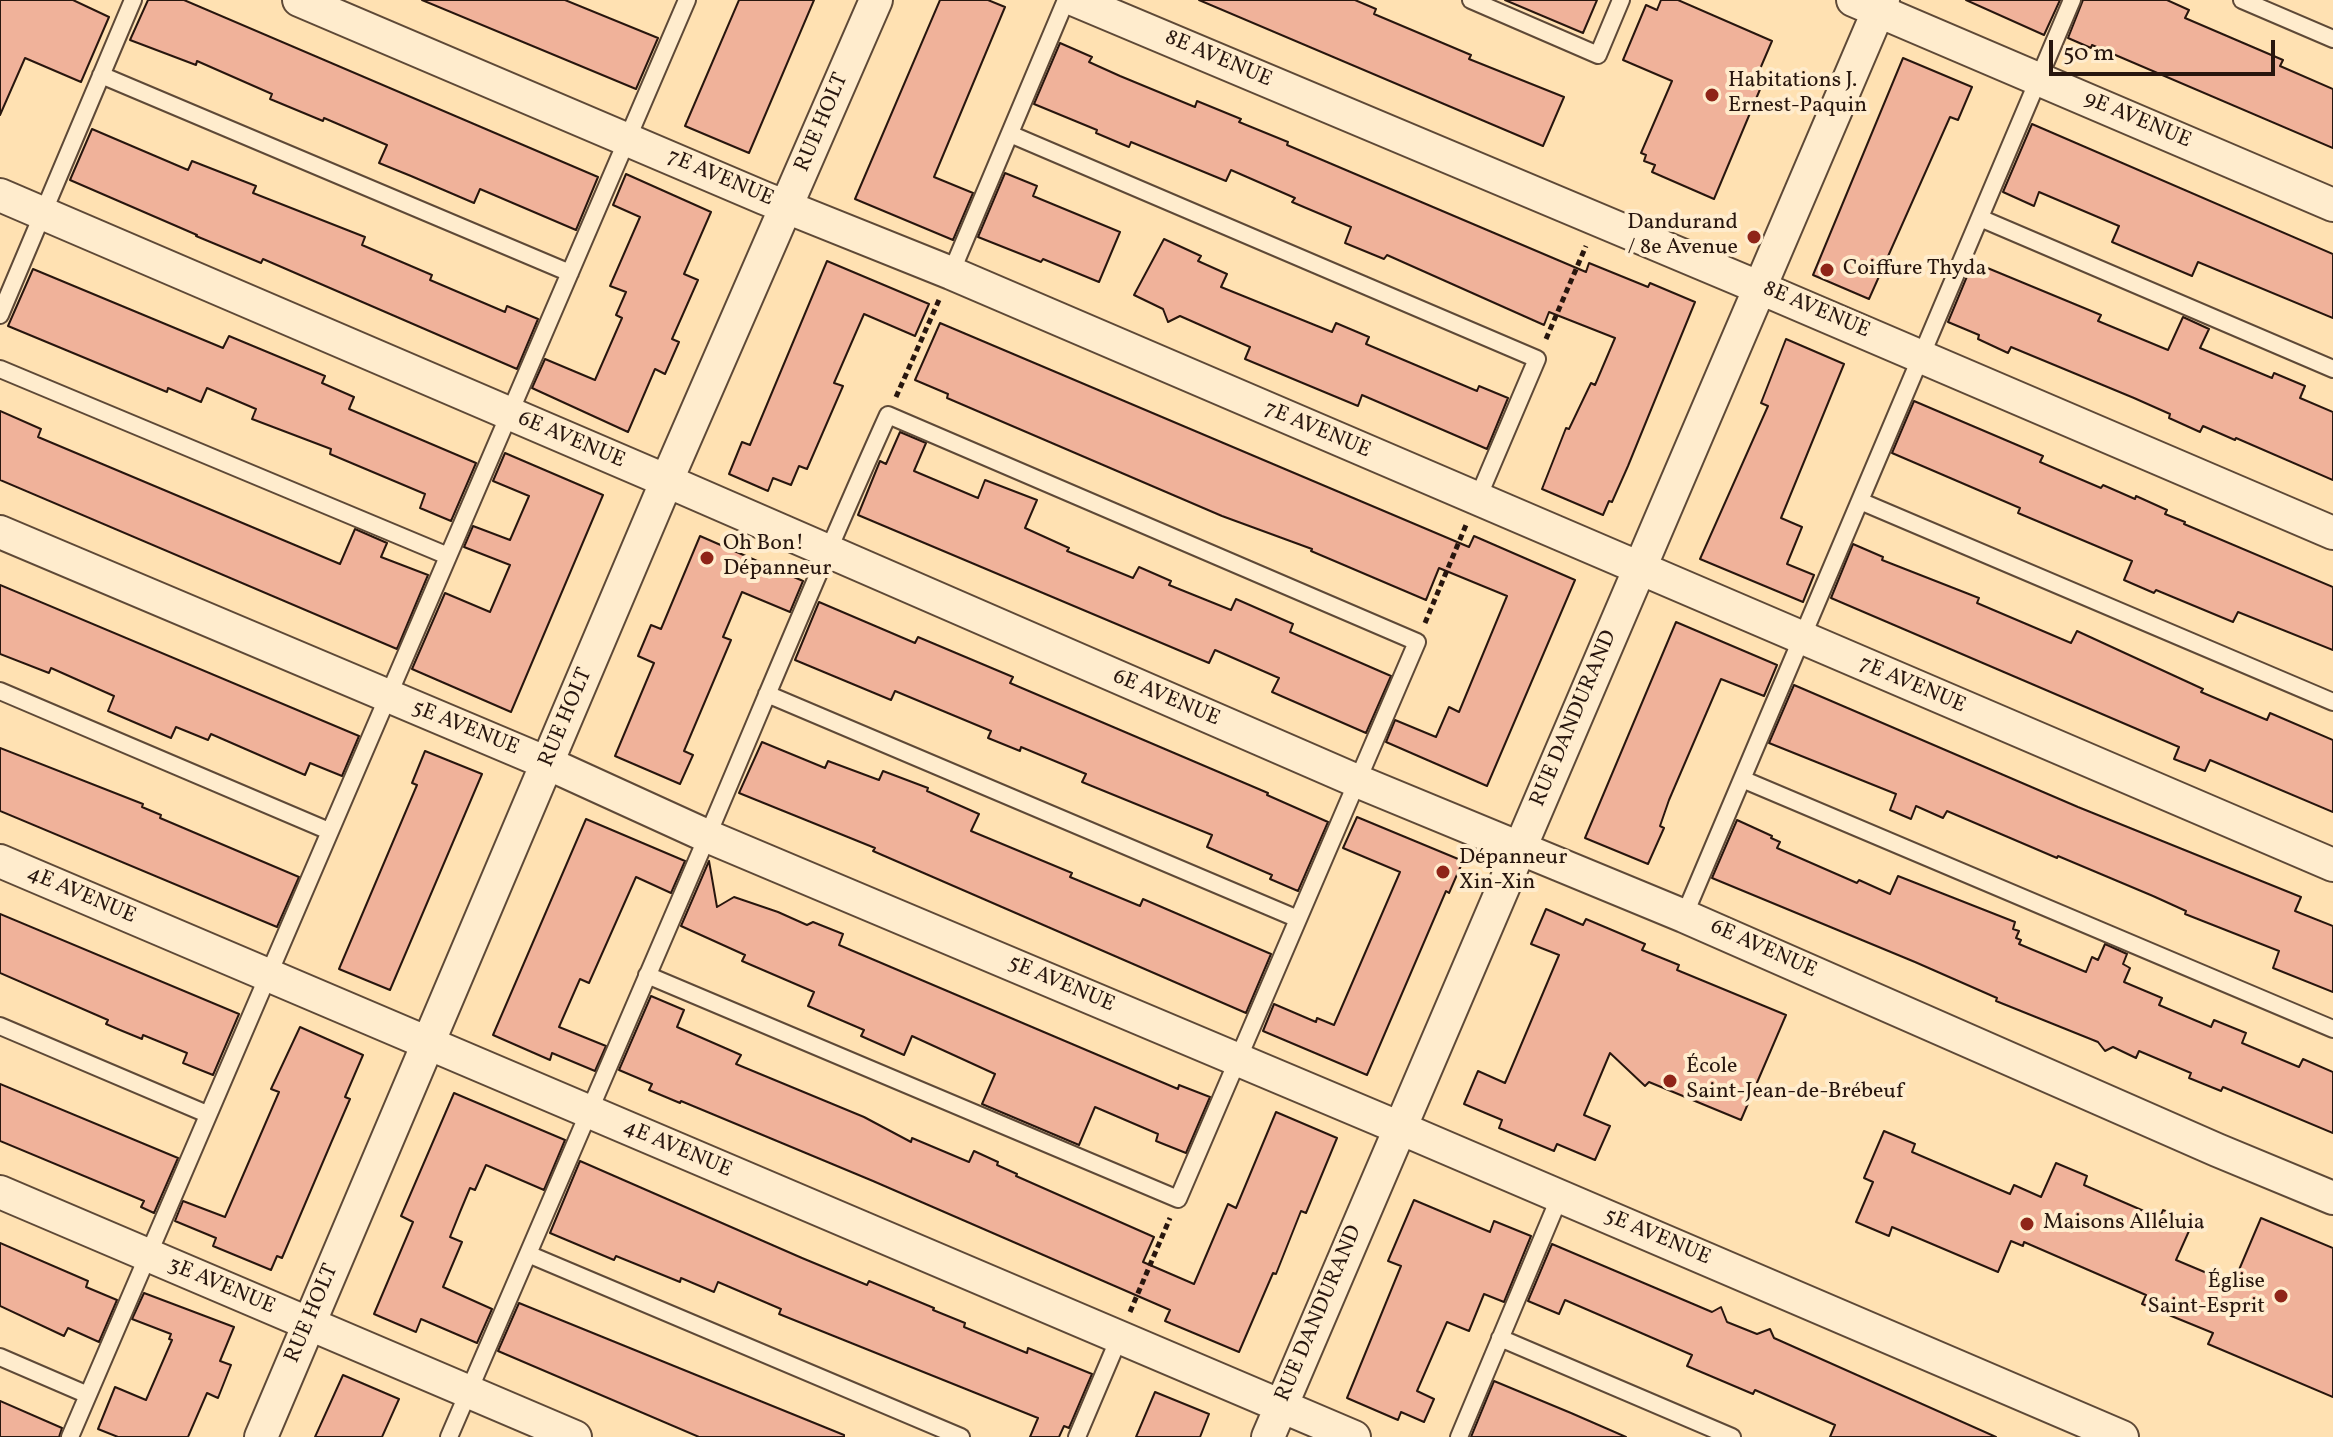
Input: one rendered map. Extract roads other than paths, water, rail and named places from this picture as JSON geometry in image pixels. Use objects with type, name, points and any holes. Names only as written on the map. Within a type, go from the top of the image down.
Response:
[{"type":"street","name":"7E AVENUE","points":[[299,0],[787,207],[951,273],[2333,865]]},
{"type":"street","name":"RUE HOLT","points":[[261,1437],[667,481],[876,0]]},
{"type":"street","name":"8E AVENUE","points":[[1075,0],[2333,533]]},
{"type":"street","name":"9E AVENUE","points":[[1871,4],[2333,205]]},
{"type":"street","name":"RUE DANDURAND","points":[[1268,1437],[1758,287],[1871,4]]},
{"type":"street","name":"6E AVENUE","points":[[0,195],[1357,781],[1684,916],[2333,1198]]},
{"type":"street","name":"5E AVENUE","points":[[0,532],[2122,1437]]},
{"type":"street","name":"4E AVENUE","points":[[0,861],[1354,1437]]},
{"type":"street","name":"3E AVENUE","points":[[0,1192],[575,1437]]},
{"type":"lane","points":[[0,315],[133,0]]},
{"type":"lane","points":[[70,1437],[687,0]]},
{"type":"lane","points":[[951,273],[1066,0]]},
{"type":"lane","points":[[1471,0],[1598,55],[1621,0]]},
{"type":"lane","points":[[1684,916],[2072,0]]},
{"type":"lane","points":[[2242,0],[2333,39]]},
{"type":"lane","points":[[101,75],[570,273]]},
{"type":"lane","points":[[1010,134],[1537,359],[1477,500]]},
{"type":"lane","points":[[1980,218],[2333,369]]},
{"type":"lane","points":[[0,369],[448,556]]},
{"type":"lane","points":[[449,1437],[826,552],[888,415],[1417,642],[1178,1199],[647,975]]},
{"type":"lane","points":[[1860,501],[2333,702]]},
{"type":"lane","points":[[0,691],[329,831]]},
{"type":"lane","points":[[767,694],[1298,919]]},
{"type":"lane","points":[[1742,779],[2333,1029]]},
{"type":"lane","points":[[0,1026],[207,1114]]},
{"type":"lane","points":[[1459,1437],[1560,1196]]},
{"type":"lane","points":[[528,1254],[961,1437]]},
{"type":"lane","points":[[1077,1437],[1119,1338]]},
{"type":"lane","points":[[1500,1338],[1732,1437]]},
{"type":"lane","points":[[0,1357],[88,1395]]},
{"type":"place","name":"Habitations J. Ernest-Paquin","points":[[1712,95]]},
{"type":"place","name":"Dandurand / 8e Avenue","points":[[1754,237]]},
{"type":"place","name":"Coiffure Thyda","points":[[1827,270]]},
{"type":"place","name":"Oh Bon! Dépanneur","points":[[707,558]]},
{"type":"place","name":"Dépanneur Xin-Xin","points":[[1443,872]]},
{"type":"place","name":"École Saint-Jean-de-Brébeuf","points":[[1670,1081]]},
{"type":"place","name":"Maisons Alleluia","points":[[2027,1224]]},
{"type":"place","name":"Église Saint-Esprit","points":[[2281,1296]]}]
